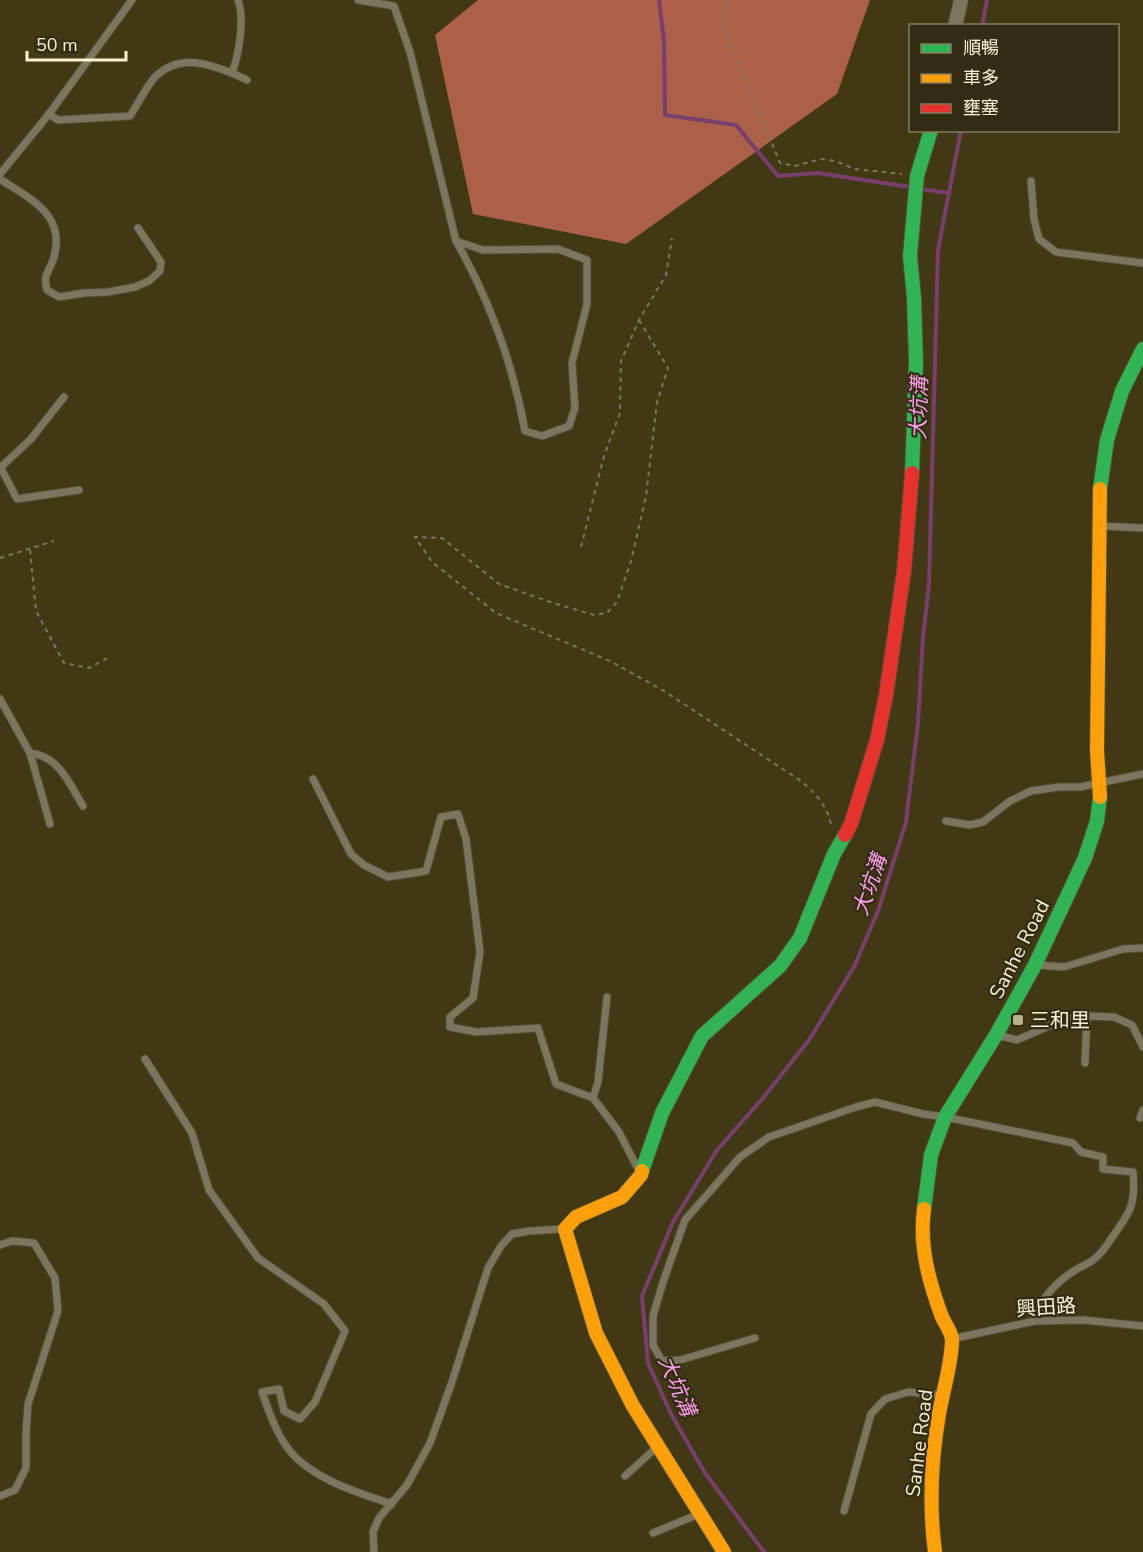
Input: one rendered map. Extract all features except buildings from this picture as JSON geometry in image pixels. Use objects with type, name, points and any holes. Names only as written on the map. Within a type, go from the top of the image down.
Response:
[{"type":"street","points":[[955,24],[961,0]]},
{"type":"street","points":[[724,1552],[633,1406],[596,1333],[565,1229],[576,1217],[622,1197],[641,1175],[662,1113],[702,1036],[780,966],[800,938],[834,854],[851,824],[877,741],[895,634],[911,490],[916,362],[910,256],[916,176],[930,132]]},
{"type":"street","name":"Sanhe Road","points":[[935,1552],[930,1525],[931,1484],[953,1339],[943,1319],[929,1278],[921,1230],[931,1155],[945,1117],[996,1035],[1035,965],[1085,858],[1097,821],[1100,802],[1098,526],[1100,487],[1107,440],[1122,391],[1143,349]]},
{"type":"lane","points":[[0,174],[49,114],[131,1],[140,0]]},
{"type":"lane","points":[[232,73],[242,11],[238,0]]},
{"type":"lane","points":[[358,0],[394,6],[410,52],[456,241],[497,328],[525,431],[542,436],[569,426],[575,408],[572,363],[587,304],[587,260],[558,249],[483,250],[456,241]]},
{"type":"lane","points":[[49,114],[58,120],[130,116],[156,76],[174,64],[192,61],[206,63],[247,80]]},
{"type":"lane","points":[[0,179],[43,207],[49,216],[54,228],[56,243],[53,260],[46,272],[45,280],[47,290],[59,297],[84,292],[108,292],[135,287],[149,281],[160,271],[161,262],[138,228]]},
{"type":"lane","points":[[1031,181],[1034,219],[1039,238],[1056,252],[1143,263]]},
{"type":"lane","points":[[64,397],[31,439],[0,468],[17,499],[79,490]]},
{"type":"lane","points":[[1098,526],[1143,528]]},
{"type":"lane","points":[[0,699],[30,753],[50,824]]},
{"type":"lane","points":[[30,753],[38,754],[57,764],[83,806]]},
{"type":"lane","points":[[946,821],[970,825],[983,822],[1010,801],[1032,791],[1080,787],[1143,774]]},
{"type":"lane","points":[[313,779],[351,854],[364,865],[388,877],[426,871],[441,817],[458,814],[466,839],[480,952],[472,998],[450,1017],[450,1027],[476,1032],[538,1028],[556,1084],[593,1098],[619,1132],[641,1175]]},
{"type":"lane","points":[[1035,965],[1064,967],[1124,949],[1143,948]]},
{"type":"lane","points":[[593,1098],[598,1082],[607,997]]},
{"type":"lane","points":[[1085,1063],[1087,1016]]},
{"type":"lane","points":[[996,1035],[1017,1040],[1065,1019],[1087,1016],[1114,1017],[1132,1025],[1143,1047]]},
{"type":"lane","points":[[145,1059],[192,1133],[209,1190],[258,1258],[324,1304],[345,1331],[315,1402],[300,1419],[284,1411],[279,1389],[262,1392],[274,1424],[290,1451],[315,1472],[352,1491],[392,1504]]},
{"type":"lane","points":[[755,1338],[680,1360],[662,1361],[652,1345],[653,1316],[685,1221],[740,1156],[769,1137],[875,1102],[923,1114],[1073,1143],[1081,1152],[1102,1157],[1103,1169],[1133,1172],[1135,1192],[1128,1215],[1122,1225],[1105,1249],[1092,1262],[1058,1281],[1044,1298],[1035,1321]]},
{"type":"lane","points":[[1140,1118],[1143,1110]]},
{"type":"lane","points":[[374,1552],[373,1532],[379,1518],[408,1485],[430,1443],[488,1268],[501,1246],[512,1234],[528,1230],[565,1229]]},
{"type":"lane","points":[[0,1245],[12,1241],[34,1243],[55,1278],[58,1311],[28,1404],[26,1468],[15,1490],[0,1496]]},
{"type":"lane","name":"興田路","points":[[953,1339],[1035,1321],[1083,1320],[1143,1326]]},
{"type":"lane","points":[[844,1511],[872,1414],[885,1399],[908,1392],[943,1395]]},
{"type":"lane","points":[[625,1476],[659,1446]]},
{"type":"lane","points":[[653,1533],[699,1514]]},
{"type":"path","points":[[727,0],[724,27],[780,163],[795,166],[821,159],[855,168],[916,176]]},
{"type":"path","points":[[581,547],[604,456],[620,412],[621,361],[639,320],[666,275],[672,238]]},
{"type":"path","points":[[639,320],[668,368],[657,402],[646,496],[631,561],[618,602],[608,613],[594,615],[499,584],[442,538],[415,537],[432,562],[496,613],[612,662],[664,692],[801,781],[817,795],[830,819],[831,831]]},
{"type":"path","points":[[0,558],[54,541]]},
{"type":"path","points":[[30,550],[36,611],[64,663],[89,668],[111,656]]},
{"type":"shaded area","points":[[478,0],[870,0],[837,94],[626,244],[473,214],[435,35]]},
{"type":"waterway","points":[[659,0],[664,41],[665,115],[736,125],[778,176],[818,173],[910,187]]},
{"type":"waterway","name":"大坑溝","points":[[982,24],[987,0]]},
{"type":"waterway","name":"大坑溝","points":[[764,1552],[705,1473],[671,1414],[648,1363],[642,1296],[673,1222],[717,1150],[763,1098],[809,1040],[854,967],[878,911],[906,822],[918,723],[923,637],[929,585],[938,250],[961,132]]},
{"type":"waterway","points":[[921,189],[948,193]]},
{"type":"traffic: fast","points":[[912,473],[916,362],[910,256],[917,176],[930,132]]},
{"type":"traffic: fast","points":[[1100,489],[1107,440],[1122,391],[1143,349]]},
{"type":"traffic: fast","points":[[924,1209],[931,1155],[945,1117],[996,1035],[1035,965],[1085,858],[1097,821],[1100,797]]},
{"type":"traffic: fast","points":[[642,1171],[662,1113],[702,1036],[780,966],[800,938],[834,854],[845,835]]},
{"type":"traffic: slow","points":[[1100,489],[1097,751],[1100,797]]},
{"type":"traffic: slow","points":[[642,1171],[622,1197],[576,1217],[565,1229],[596,1333],[633,1406],[724,1552]]},
{"type":"traffic: slow","points":[[924,1209],[923,1237],[926,1264],[937,1304],[952,1339],[936,1431],[933,1466],[932,1518],[935,1552]]},
{"type":"traffic: jam","points":[[845,835],[851,824],[877,740],[886,695],[904,571],[912,473]]},
{"type":"place","name":"三和里","points":[[1018,1020]]}]
